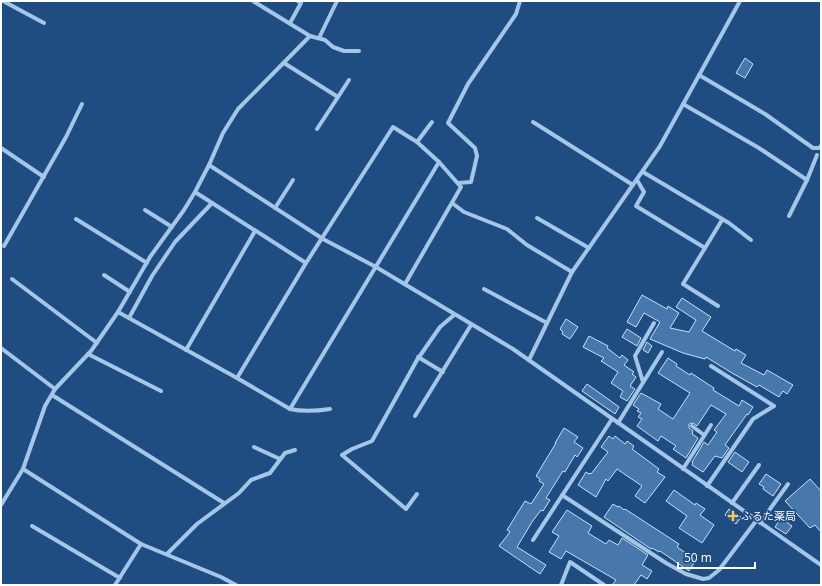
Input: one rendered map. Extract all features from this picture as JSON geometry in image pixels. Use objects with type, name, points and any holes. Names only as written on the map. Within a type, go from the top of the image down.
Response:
[{"type":"street","points":[[3,1],[44,24]]},
{"type":"street","points":[[253,1],[310,36],[325,40],[333,47],[344,51],[359,51]]},
{"type":"street","points":[[290,23],[301,3],[298,1]]},
{"type":"street","points":[[319,38],[337,1]]},
{"type":"street","points":[[458,184],[471,182],[477,156],[475,148],[448,123],[468,84],[516,14],[520,1]]},
{"type":"street","points":[[529,360],[572,272],[660,146],[738,2]]},
{"type":"street","points":[[1,504],[23,469],[45,406],[55,389],[97,343],[118,312],[147,263],[195,192],[209,165],[223,132],[238,109],[310,36]]},
{"type":"street","points":[[284,63],[338,97]]},
{"type":"street","points":[[699,75],[765,114],[813,148],[819,148],[821,146]]},
{"type":"street","points":[[317,129],[349,80]]},
{"type":"street","points":[[4,246],[66,137],[82,104]]},
{"type":"street","points":[[683,104],[759,148],[807,180]]},
{"type":"street","points":[[417,142],[432,122]]},
{"type":"street","points":[[533,122],[633,185]]},
{"type":"street","points":[[237,378],[306,263],[323,239],[393,127],[417,142],[439,162],[461,187],[405,284]]},
{"type":"street","points":[[1,148],[44,177]]},
{"type":"street","points":[[789,216],[807,180],[817,155]]},
{"type":"street","points":[[290,409],[439,162]]},
{"type":"street","points":[[209,165],[323,239],[405,284],[454,315],[513,349],[821,565]]},
{"type":"street","points":[[643,172],[722,220],[751,240]]},
{"type":"street","points":[[274,208],[293,180]]},
{"type":"street","points":[[637,180],[644,192],[636,206],[705,248]]},
{"type":"street","points":[[195,192],[306,263]]},
{"type":"street","points":[[129,318],[152,276],[175,242],[212,203]]},
{"type":"street","points":[[452,203],[464,212],[507,229],[527,245],[572,272]]},
{"type":"street","points":[[145,210],[172,227]]},
{"type":"street","points":[[537,218],[589,248]]},
{"type":"street","points":[[76,219],[147,263]]},
{"type":"street","points":[[718,306],[682,284],[722,220]]},
{"type":"street","points":[[186,350],[255,231]]},
{"type":"street","points":[[104,275],[130,292]]},
{"type":"street","points":[[12,279],[97,343]]},
{"type":"street","points":[[484,289],[547,323]]},
{"type":"street","points":[[118,312],[290,409],[298,411],[318,411],[330,409]]},
{"type":"street","points":[[417,494],[406,509],[342,455],[352,449],[372,441],[418,357],[440,327],[454,315]]},
{"type":"street","points":[[643,382],[635,356],[654,323]]},
{"type":"street","points":[[416,416],[472,325]]},
{"type":"street","points":[[1,348],[55,389]]},
{"type":"street","points":[[618,423],[662,352]]},
{"type":"street","points":[[88,354],[161,391]]},
{"type":"street","points":[[418,357],[443,372]]},
{"type":"street","points":[[707,486],[753,419],[774,406],[711,366]]},
{"type":"street","points":[[52,395],[224,503]]},
{"type":"street","points":[[533,540],[612,419]]},
{"type":"street","points":[[683,469],[712,424]]},
{"type":"street","points":[[692,426],[704,435]]},
{"type":"street","points":[[254,447],[280,459]]},
{"type":"street","points":[[167,554],[197,524],[239,493],[251,480],[270,473],[285,453],[295,450]]},
{"type":"street","points":[[732,503],[759,466]]},
{"type":"street","points":[[23,469],[141,544],[221,577],[236,585]]},
{"type":"street","points":[[562,495],[666,563],[686,574],[703,579],[709,578],[719,570],[788,484]]},
{"type":"street","points":[[32,526],[120,578]]},
{"type":"street","points":[[115,585],[141,544]]},
{"type":"street","points":[[561,585],[570,562],[604,585]]},
{"type":"building","points":[[745,58],[753,64],[745,78],[736,73]]},
{"type":"building","points":[[642,295],[667,309],[668,306],[679,313],[670,328],[689,332],[696,320],[676,307],[682,298],[711,317],[702,331],[735,351],[736,349],[746,355],[741,363],[764,375],[767,370],[793,385],[787,394],[783,391],[779,397],[759,385],[757,387],[706,357],[705,359],[683,353],[650,339],[660,322],[644,313],[636,327],[627,322]]},
{"type":"building","points":[[566,319],[578,327],[570,339],[562,334],[563,332],[560,329]]},
{"type":"building","points":[[627,329],[641,338],[637,346],[622,337]]},
{"type":"building","points":[[589,336],[608,346],[607,348],[620,358],[622,355],[628,360],[624,365],[634,372],[632,374],[636,377],[630,386],[635,389],[627,401],[620,397],[623,391],[611,383],[618,372],[601,361],[604,358],[583,347]]},
{"type":"building","points":[[647,342],[652,346],[648,353],[643,350]]},
{"type":"building","points":[[668,358],[677,364],[676,366],[690,375],[691,373],[714,388],[713,390],[739,406],[742,400],[753,407],[725,445],[729,448],[722,458],[715,456],[703,472],[692,465],[692,462],[704,442],[708,445],[717,432],[714,430],[726,414],[711,405],[697,426],[693,423],[689,424],[689,428],[693,431],[692,434],[698,438],[686,458],[673,449],[676,446],[661,436],[658,441],[637,426],[642,419],[638,417],[641,413],[637,411],[639,409],[633,405],[641,393],[661,404],[658,409],[673,419],[690,393],[658,373]]},
{"type":"building","points":[[587,384],[619,407],[615,414],[582,391]]},
{"type":"building","points":[[564,428],[578,437],[574,442],[583,448],[577,457],[575,455],[565,472],[563,471],[546,498],[550,500],[543,511],[541,510],[532,522],[517,547],[546,565],[540,574],[499,546],[510,532],[507,530],[525,501],[531,504],[544,484],[539,481],[540,479],[536,476]]},
{"type":"building","points":[[609,436],[613,439],[615,436],[625,444],[627,441],[634,446],[632,449],[659,469],[657,472],[665,477],[645,503],[635,496],[642,486],[617,469],[608,481],[606,479],[596,497],[578,485],[586,472],[591,474],[608,452],[601,447]]},
{"type":"building","points":[[735,452],[749,462],[742,472],[728,462]]},
{"type":"building","points":[[766,474],[781,484],[773,496],[759,484]]},
{"type":"building","points":[[810,479],[821,491],[821,532],[815,525],[810,528],[785,501]]},
{"type":"building","points":[[674,490],[695,505],[696,503],[705,509],[700,515],[714,525],[702,543],[679,528],[687,516],[666,501]]},
{"type":"building","points":[[613,504],[624,510],[625,509],[679,544],[677,547],[696,560],[689,571],[660,551],[651,549],[604,517]]},
{"type":"building","name":"ふるた薬局","points":[[729,509],[741,517],[736,524],[725,515]]},
{"type":"building","points":[[567,510],[592,526],[588,533],[606,544],[609,540],[618,545],[622,538],[648,555],[642,565],[652,571],[647,579],[641,575],[634,585],[612,585],[616,580],[566,551],[561,559],[549,552],[559,536],[552,532]]},
{"type":"building","points":[[781,518],[792,526],[786,534],[775,527]]},
{"type":"place","name":"ふるた薬局","points":[[733,516]]}]
